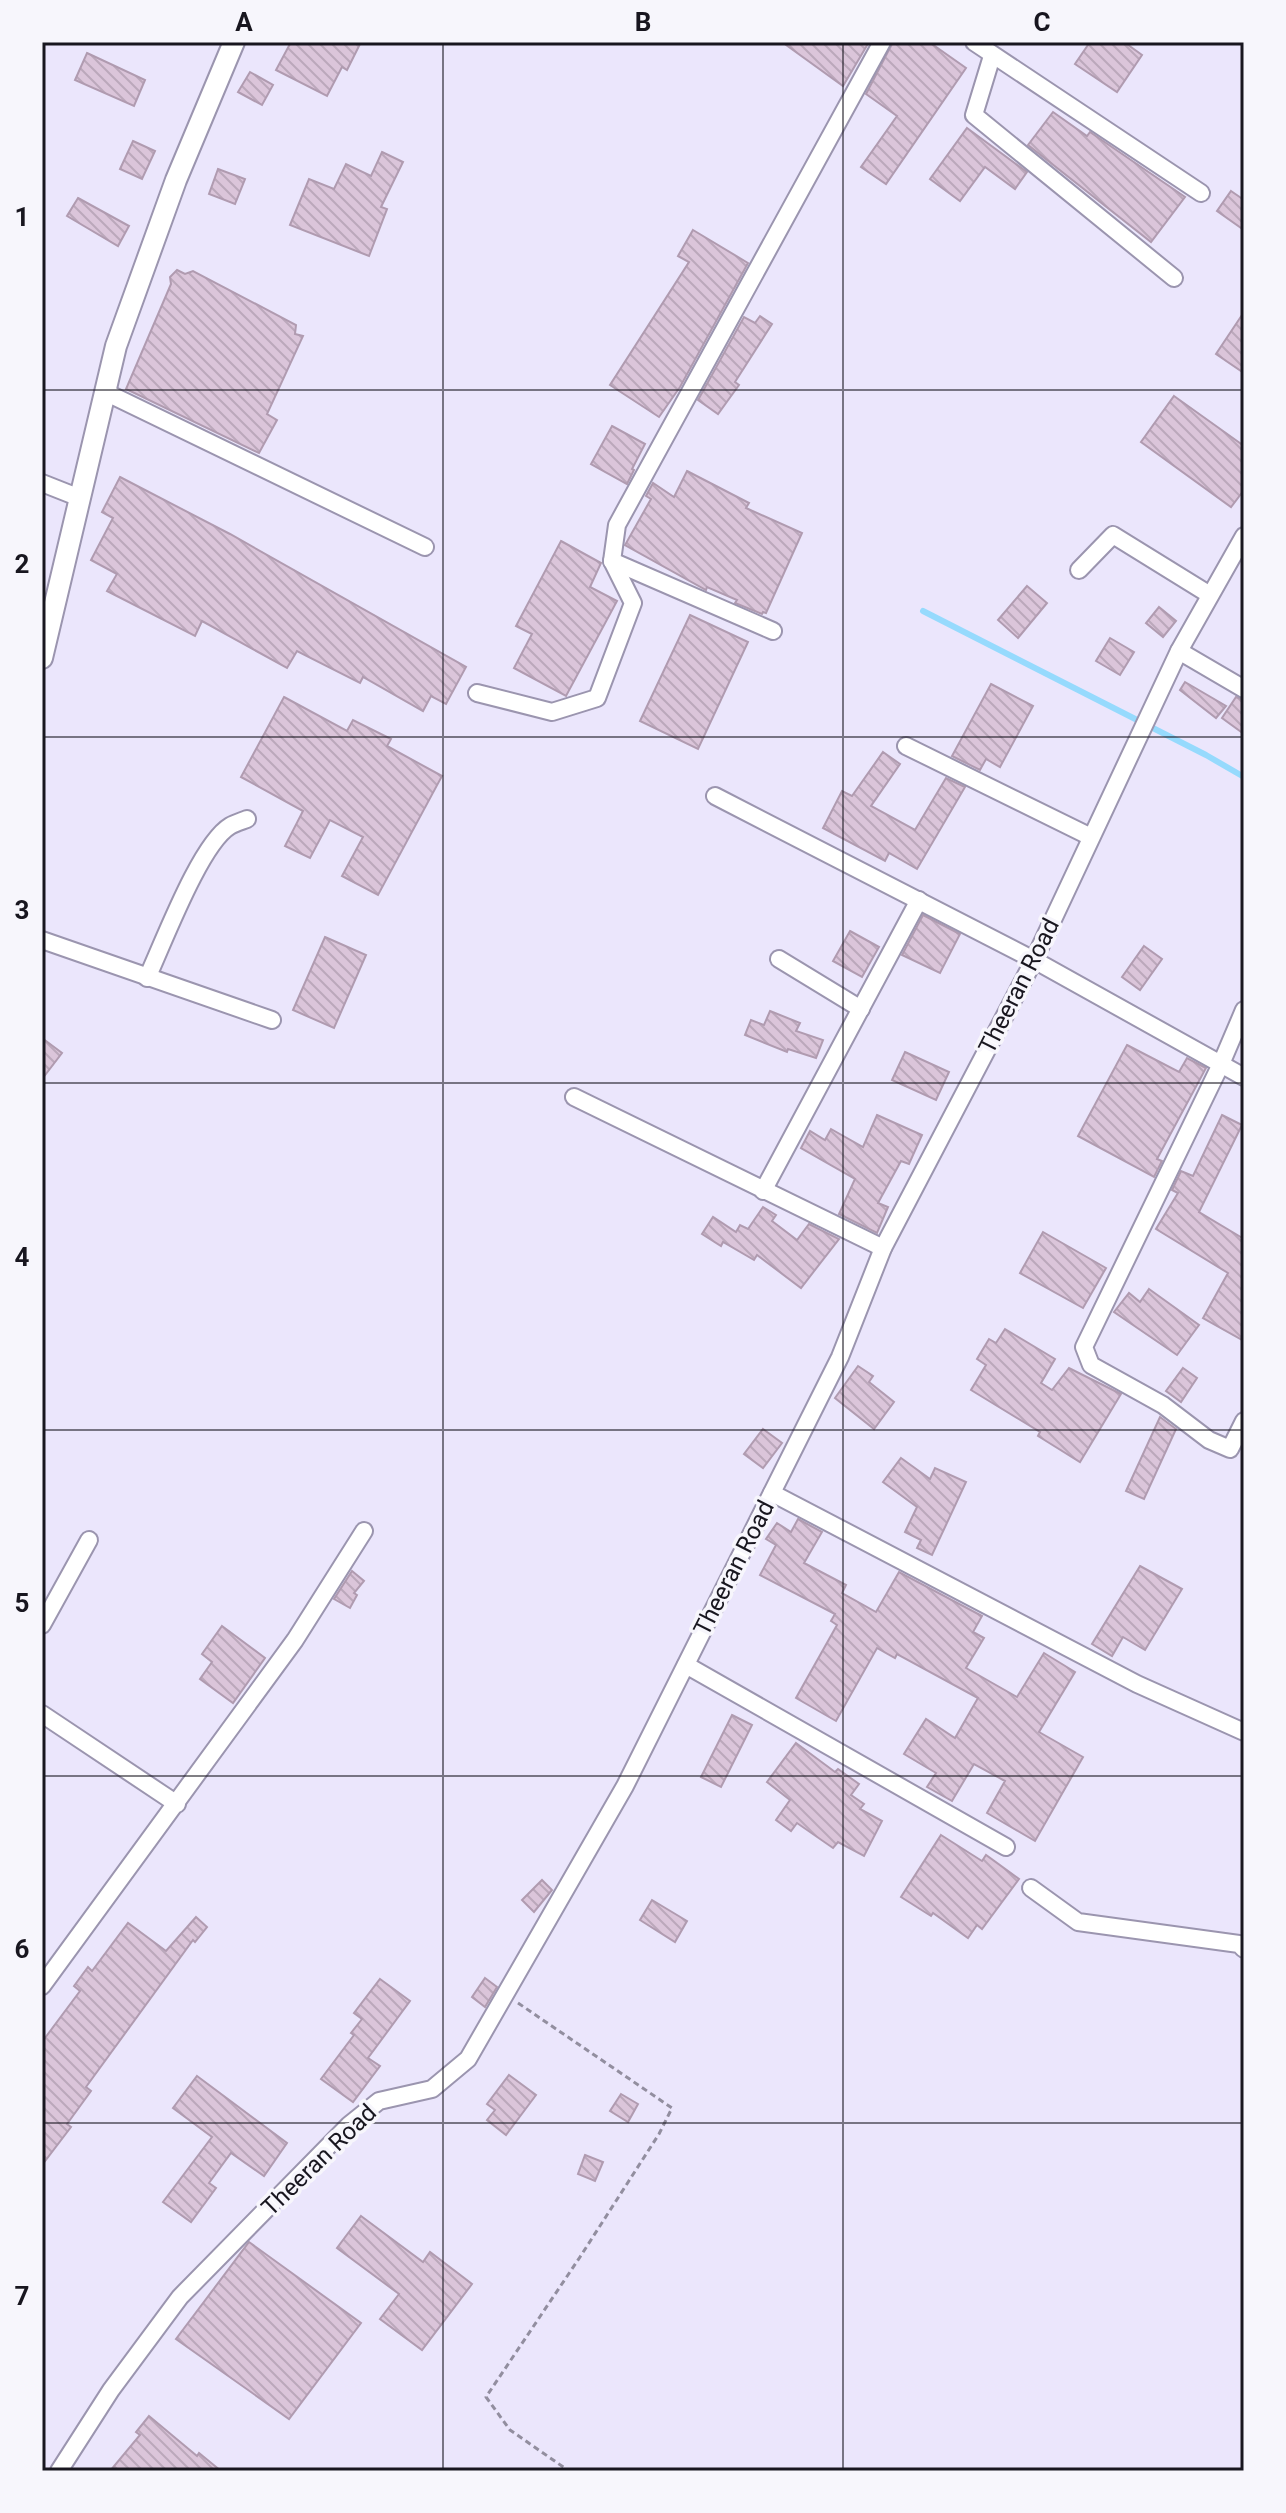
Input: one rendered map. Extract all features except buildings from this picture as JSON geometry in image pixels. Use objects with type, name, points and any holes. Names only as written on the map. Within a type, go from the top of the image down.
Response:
[{"type":"street","points":[[42,658],[116,346],[176,180],[234,42]]},
{"type":"street","points":[[477,693],[552,712],[597,698],[633,603],[612,561],[617,525],[882,42]]},
{"type":"street","points":[[974,42],[1201,193]]},
{"type":"street","points":[[992,56],[974,115],[1174,278]]},
{"type":"street","points":[[105,392],[425,547]]},
{"type":"street","points":[[42,483],[80,498]]},
{"type":"street","points":[[1079,570],[1113,535],[1210,595]]},
{"type":"street","name":"Theeran Road","points":[[59,2471],[111,2390],[180,2297],[349,2125],[379,2101],[432,2089],[468,2059],[625,1786],[840,1357],[883,1248],[1034,960],[1179,651],[1244,536]]},
{"type":"street","points":[[612,561],[773,631]]},
{"type":"street","points":[[1179,651],[1244,689]]},
{"type":"street","points":[[906,746],[1091,837]]},
{"type":"street","points":[[715,796],[1034,960],[1244,1077]]},
{"type":"street","points":[[147,978],[199,866],[229,826],[247,819]]},
{"type":"street","points":[[763,1191],[919,900]]},
{"type":"street","points":[[42,940],[272,1020]]},
{"type":"street","points":[[779,959],[861,1009]]},
{"type":"street","points":[[1244,1010],[1084,1347],[1091,1365],[1163,1405],[1209,1440],[1230,1449],[1244,1421]]},
{"type":"street","points":[[574,1097],[883,1248]]},
{"type":"street","points":[[772,1493],[1137,1684],[1244,1732]]},
{"type":"street","points":[[42,1986],[295,1640],[364,1531]]},
{"type":"street","points":[[42,1625],[89,1540]]},
{"type":"street","points":[[686,1665],[1006,1847]]},
{"type":"street","points":[[42,1714],[177,1804]]},
{"type":"street","points":[[1031,1888],[1078,1922],[1239,1944],[1244,1949]]},
{"type":"path","points":[[505,1995],[672,2108],[659,2134],[580,2257],[486,2397],[510,2430],[569,2471]]},
{"type":"waterway","points":[[923,611],[1244,777]]}]
